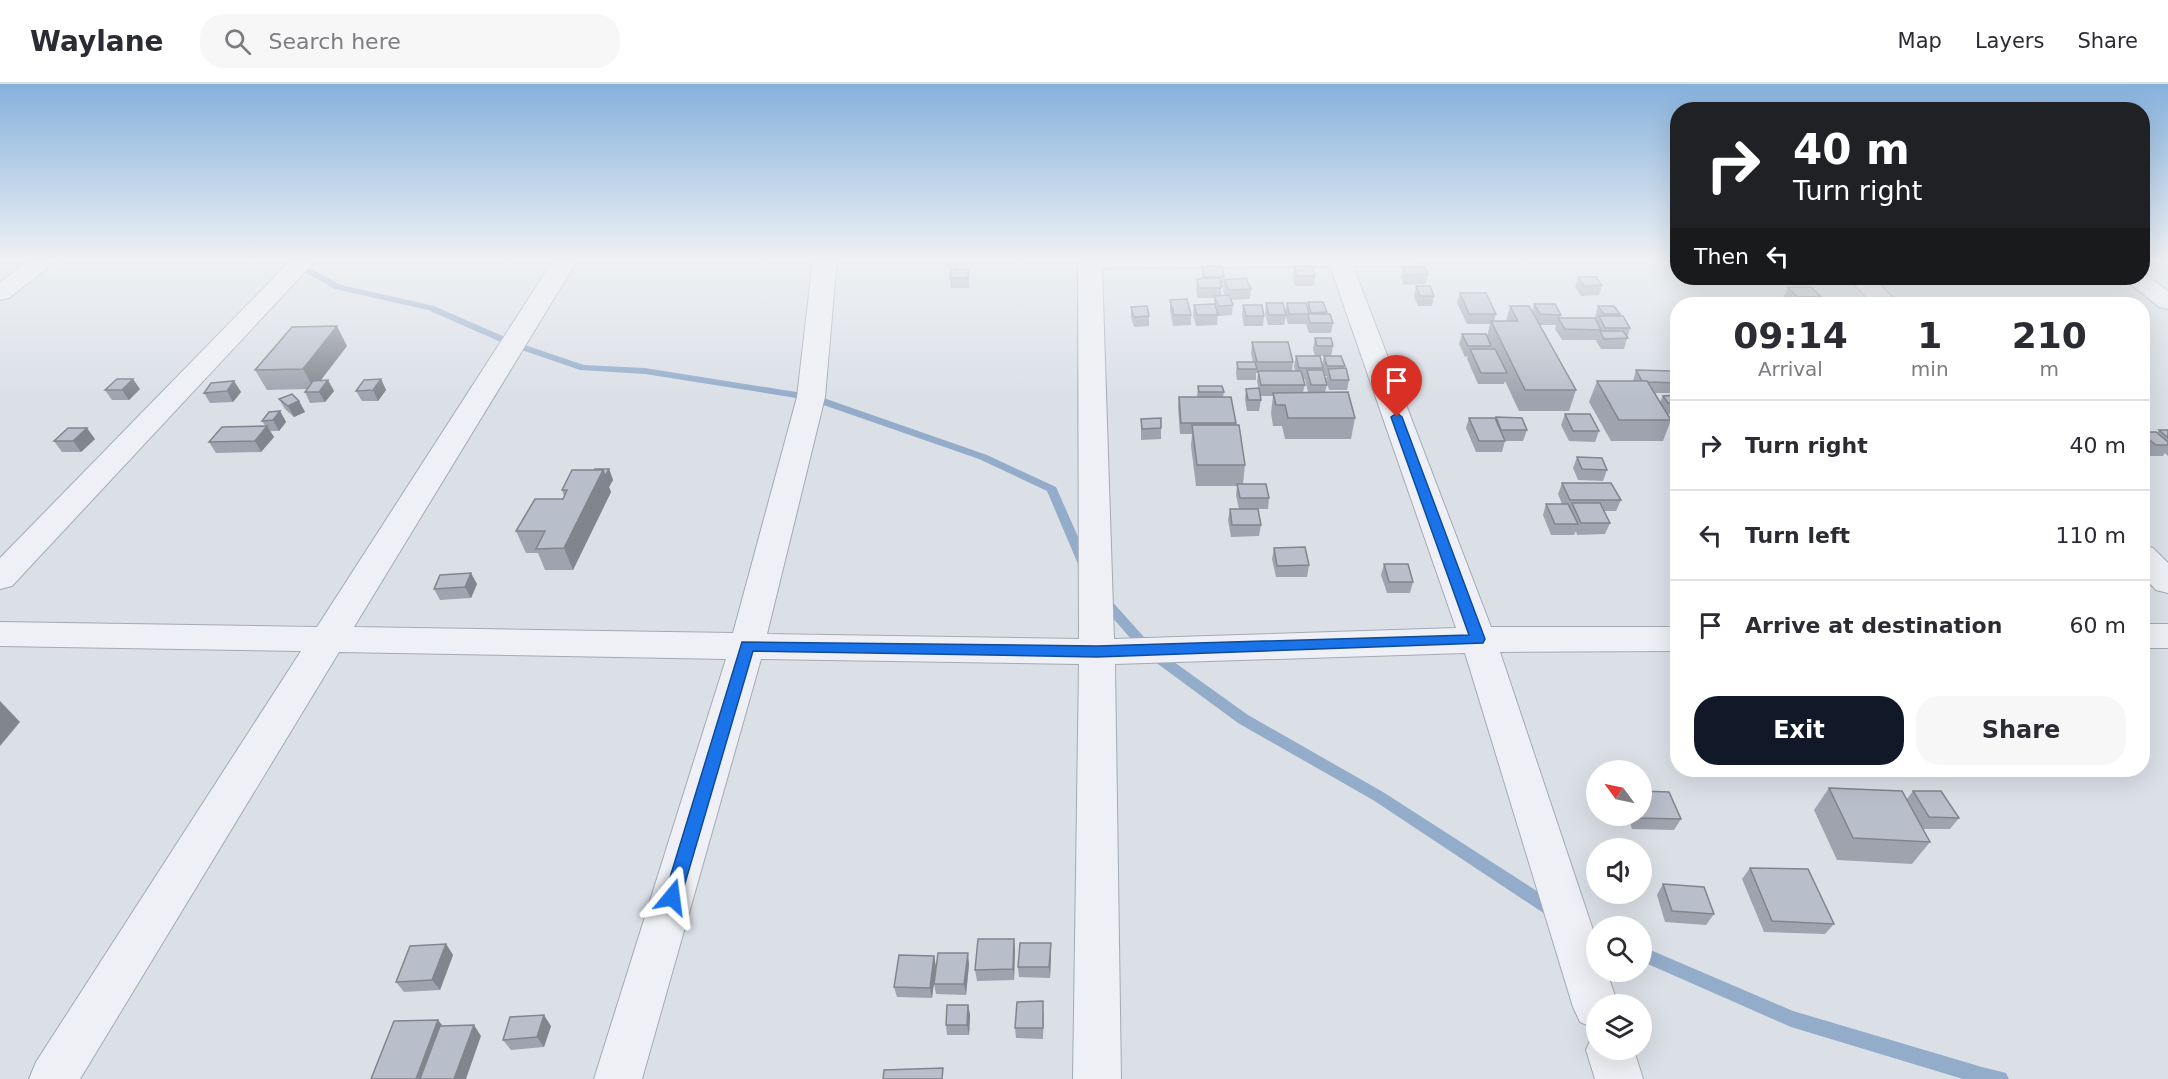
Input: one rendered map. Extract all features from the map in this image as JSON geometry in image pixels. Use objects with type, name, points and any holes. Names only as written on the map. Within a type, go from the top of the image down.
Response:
[{"type":"street","points":[[0,578],[260,305]]},
{"type":"street","points":[[53,1079],[537,305]]},
{"type":"street","points":[[618,1079],[747,646],[811,397],[820,305]]},
{"type":"street","points":[[1091,305],[1097,652],[1097,1079]]},
{"type":"street","points":[[1356,305],[1478,639],[1592,994]]},
{"type":"street","points":[[2150,564],[2168,582]]},
{"type":"street","points":[[0,634],[1097,652],[1478,639],[1670,639]]},
{"type":"street","points":[[2150,636],[2168,636]]},
{"type":"street","points":[[1613,1060],[1619,1079]]},
{"type":"building","points":[[1171,305],[1189,305],[1191,315],[1174,315]]},
{"type":"building","points":[[1194,305],[1215,305],[1218,315],[1197,315]]},
{"type":"building","points":[[1243,305],[1262,305],[1264,316],[1246,316]]},
{"type":"building","points":[[1267,305],[1284,305],[1286,315],[1269,315]]},
{"type":"building","points":[[1287,305],[1307,305],[1309,314],[1289,314]]},
{"type":"building","points":[[1309,305],[1324,305],[1327,312],[1311,313]]},
{"type":"building","points":[[1465,305],[1492,305],[1496,314],[1469,314]]},
{"type":"building","points":[[1535,305],[1556,305],[1561,315],[1540,314]]},
{"type":"building","points":[[1147,306],[1149,316],[1134,317],[1131,307]]},
{"type":"building","points":[[1510,306],[1529,306],[1576,390],[1525,390],[1491,321],[1518,321]]},
{"type":"building","points":[[1598,306],[1614,306],[1620,314],[1604,314]]},
{"type":"building","points":[[1308,314],[1330,314],[1333,323],[1310,323]]},
{"type":"building","points":[[1599,316],[1623,316],[1630,328],[1605,328]]},
{"type":"building","points":[[1558,318],[1595,318],[1601,330],[1565,329]]},
{"type":"building","points":[[337,326],[303,369],[255,370],[292,327]]},
{"type":"building","points":[[1600,331],[1623,331],[1628,338],[1604,339]]},
{"type":"building","points":[[1462,334],[1486,334],[1491,346],[1468,346]]},
{"type":"building","points":[[1315,338],[1331,338],[1333,346],[1317,346]]},
{"type":"building","points":[[1252,342],[1288,342],[1293,362],[1257,362]]},
{"type":"building","points":[[1470,349],[1495,349],[1507,373],[1481,373]]},
{"type":"building","points":[[1296,356],[1320,356],[1323,368],[1299,368]]},
{"type":"building","points":[[1324,356],[1341,356],[1345,366],[1327,366]]},
{"type":"building","points":[[1237,362],[1255,362],[1257,369],[1238,369]]},
{"type":"building","points":[[1346,368],[1349,380],[1331,380],[1328,369]]},
{"type":"building","points":[[1307,370],[1323,370],[1327,385],[1311,385]]},
{"type":"building","points":[[1636,370],[1670,371],[1670,383],[1642,381]]},
{"type":"building","points":[[1258,371],[1301,371],[1305,385],[1261,385]]},
{"type":"building","points":[[117,379],[133,379],[122,390],[105,390]]},
{"type":"building","points":[[381,379],[373,390],[356,391],[364,380]]},
{"type":"building","points":[[328,380],[319,392],[305,392],[313,381]]},
{"type":"building","points":[[234,381],[227,391],[204,393],[211,383]]},
{"type":"building","points":[[1597,381],[1647,381],[1670,418],[1670,420],[1619,420]]},
{"type":"building","points":[[1198,386],[1222,386],[1224,392],[1199,392]]},
{"type":"building","points":[[1259,388],[1261,400],[1248,400],[1246,389]]},
{"type":"building","points":[[1348,392],[1355,418],[1288,418],[1285,405],[1276,405],[1273,393]]},
{"type":"building","points":[[292,394],[299,401],[288,406],[279,399]]},
{"type":"building","points":[[1663,396],[1670,396],[1670,403],[1668,403]]},
{"type":"building","points":[[1179,397],[1231,397],[1236,423],[1181,423]]},
{"type":"building","points":[[280,411],[273,420],[262,421],[269,412]]},
{"type":"building","points":[[1565,414],[1590,414],[1599,431],[1573,431]]},
{"type":"building","points":[[1496,417],[1522,418],[1527,430],[1501,430]]},
{"type":"building","points":[[1161,418],[1161,428],[1142,429],[1141,419]]},
{"type":"building","points":[[1469,418],[1495,418],[1505,441],[1479,441]]},
{"type":"building","points":[[1192,425],[1239,425],[1245,465],[1197,465]]},
{"type":"building","points":[[267,426],[255,441],[209,442],[222,427]]},
{"type":"building","points":[[68,428],[87,428],[73,441],[54,441]]},
{"type":"building","points":[[2159,430],[2168,430],[2168,438]]},
{"type":"building","points":[[2150,432],[2156,432],[2168,442],[2168,445],[2156,445],[2150,440]]},
{"type":"building","points":[[1577,457],[1602,458],[1607,470],[1582,469]]},
{"type":"building","points":[[595,469],[609,469],[605,476],[603,470]]},
{"type":"building","points":[[572,470],[603,470],[564,548],[536,549],[545,531],[516,531],[535,499],[563,499],[567,490],[562,490]]},
{"type":"building","points":[[1562,483],[1611,483],[1621,500],[1570,500]]},
{"type":"building","points":[[1237,484],[1266,484],[1269,498],[1240,498]]},
{"type":"building","points":[[1572,503],[1600,503],[1610,523],[1581,523]]},
{"type":"building","points":[[1546,504],[1568,504],[1578,524],[1555,524]]},
{"type":"building","points":[[1230,509],[1258,509],[1261,525],[1232,525]]},
{"type":"building","points":[[1305,547],[1309,565],[1277,566],[1274,548]]},
{"type":"building","points":[[1384,564],[1408,564],[1413,582],[1389,582]]},
{"type":"building","points":[[471,573],[465,587],[434,589],[440,575]]},
{"type":"building","points":[[1829,788],[1902,791],[1930,842],[1853,838]]},
{"type":"building","points":[[1652,791],[1669,792],[1681,819],[1652,818]]},
{"type":"building","points":[[1913,791],[1941,791],[1959,818],[1929,817]]},
{"type":"building","points":[[1750,868],[1808,869],[1834,924],[1772,921]]},
{"type":"building","points":[[1663,884],[1704,887],[1714,914],[1672,911]]},
{"type":"building","points":[[978,939],[1014,939],[1013,969],[975,970]]},
{"type":"building","points":[[1020,943],[1051,943],[1049,967],[1018,967]]},
{"type":"building","points":[[446,944],[432,980],[396,982],[410,946]]},
{"type":"building","points":[[938,953],[968,953],[964,984],[934,984]]},
{"type":"building","points":[[899,955],[934,956],[930,988],[894,987]]},
{"type":"building","points":[[1043,1001],[1043,1028],[1015,1028],[1017,1002]]},
{"type":"building","points":[[947,1005],[968,1005],[967,1025],[946,1025]]},
{"type":"building","points":[[544,1015],[537,1037],[503,1040],[510,1017]]},
{"type":"building","points":[[438,1020],[416,1079],[371,1079],[394,1021]]},
{"type":"building","points":[[474,1025],[454,1079],[420,1079],[440,1026]]},
{"type":"building","points":[[943,1068],[942,1079],[883,1079],[884,1070]]},
{"type":"waterway","points":[[420,305],[431,308],[513,344],[583,368],[645,371],[811,397],[983,457],[1052,489],[1084,564]]},
{"type":"waterway","points":[[1104,600],[1148,650],[1243,719],[1378,796],[1554,911]]},
{"type":"waterway","points":[[1652,958],[1791,1019],[1982,1076],[2000,1079]]},
{"type":"route","points":[[672,897],[747,646],[1097,652],[1478,639],[1397,417]]}]
